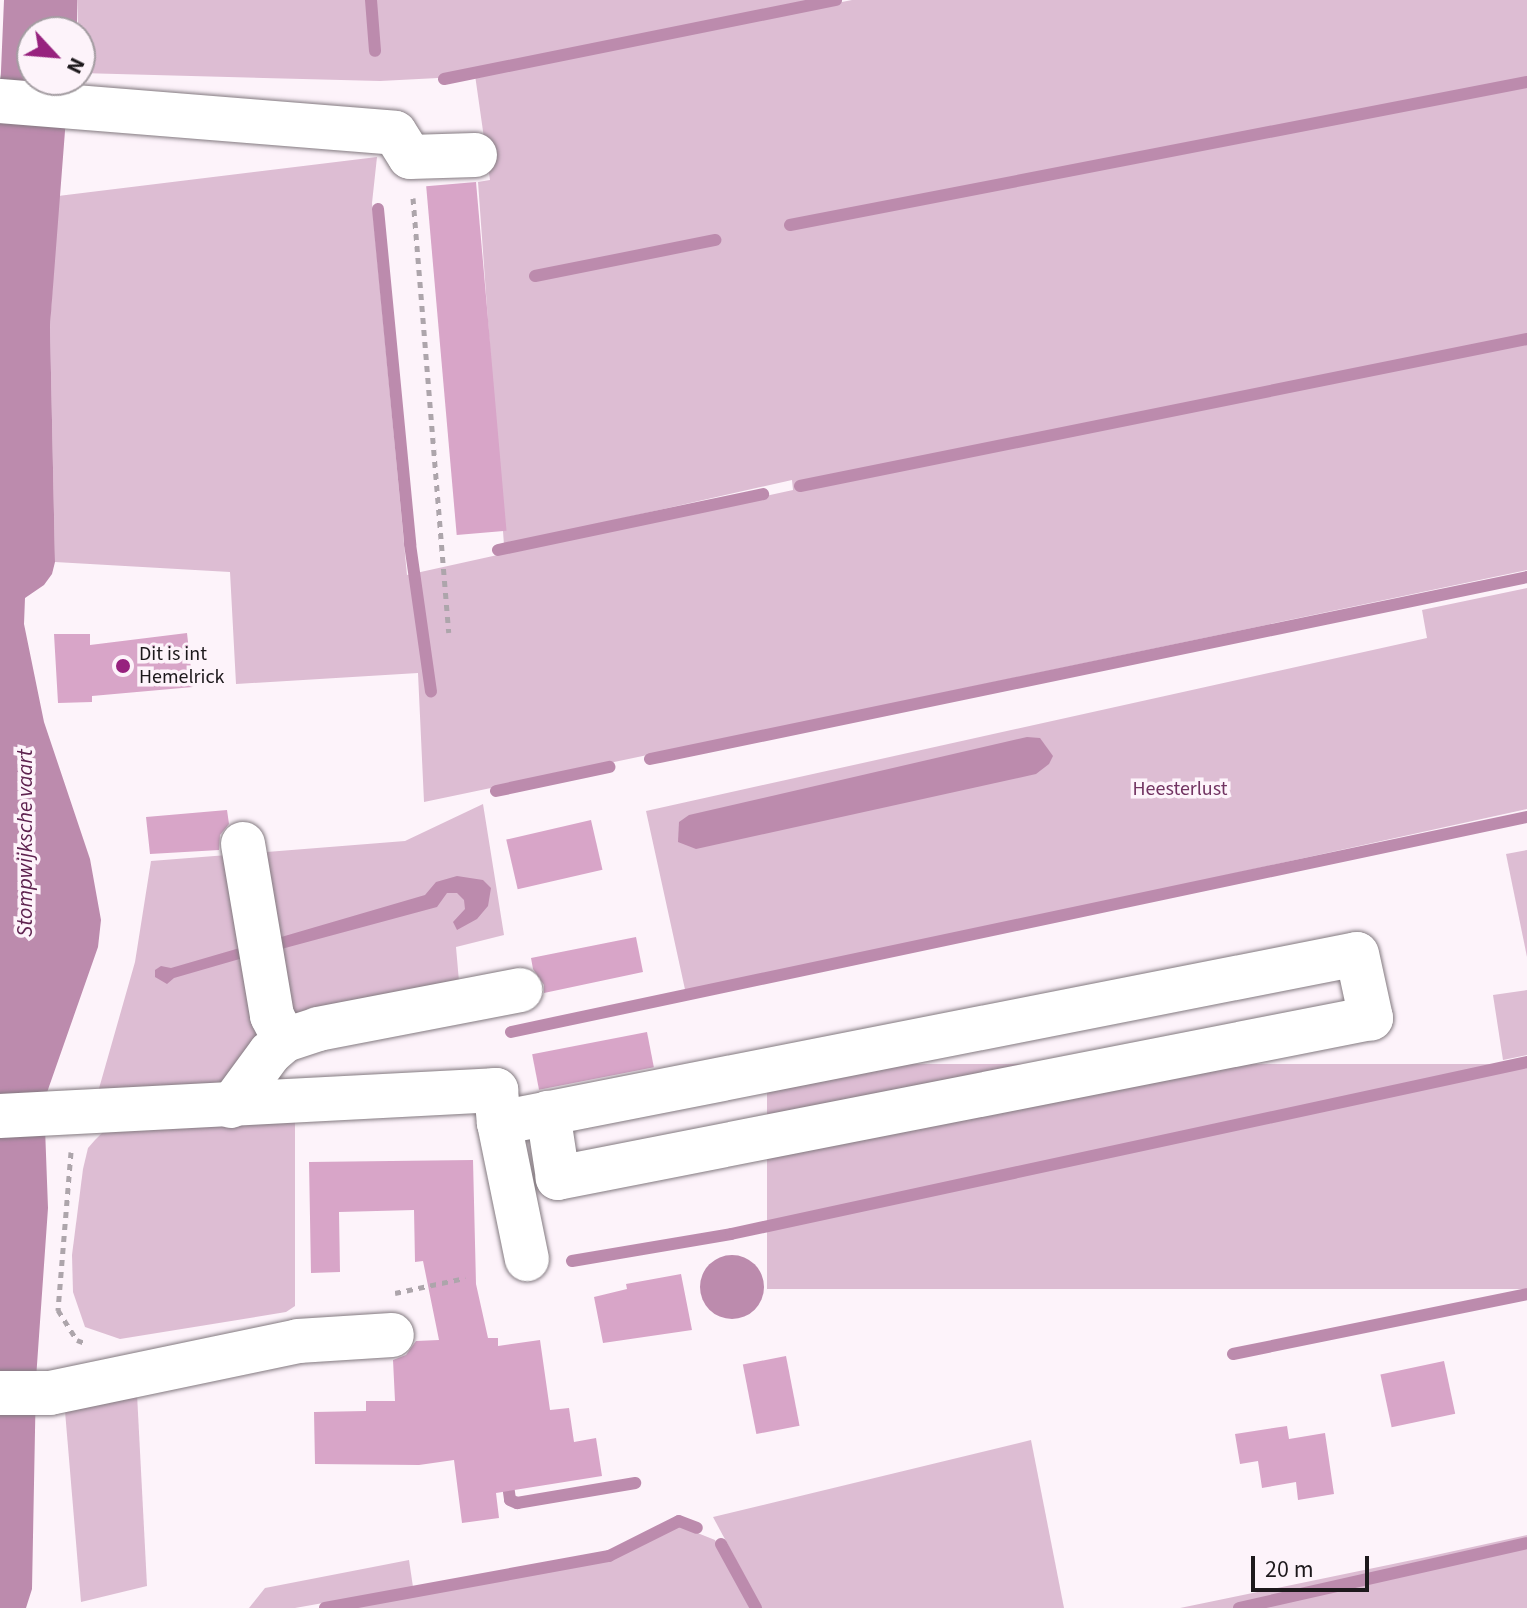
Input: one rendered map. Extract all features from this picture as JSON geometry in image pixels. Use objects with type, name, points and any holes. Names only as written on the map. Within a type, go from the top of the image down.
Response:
[{"type":"lane","points":[[0,101],[395,133],[410,157],[475,155]]},
{"type":"lane","points":[[243,844],[272,1016],[285,1040]]},
{"type":"lane","points":[[499,1123],[548,1113],[1357,954],[1371,1018],[558,1178],[548,1113]]},
{"type":"lane","points":[[231,1106],[270,1053],[285,1040],[318,1029],[520,990]]},
{"type":"lane","points":[[0,1116],[61,1116],[496,1090],[499,1123],[527,1259]]},
{"type":"lane","points":[[0,1393],[50,1393],[298,1341],[390,1315]]},
{"type":"path","points":[[410,157],[449,633]]},
{"type":"path","points":[[61,1116],[71,1172],[58,1310],[77,1340],[88,1344]]},
{"type":"path","points":[[390,1315],[465,1278]]},
{"type":"green space","points":[[77,0],[838,0],[438,78],[380,81],[96,73],[96,16],[78,16]]},
{"type":"green space","points":[[852,0],[1527,0],[1527,570],[424,802],[418,673],[236,684],[230,572],[55,562],[50,326],[58,196],[377,157],[372,203],[407,575],[793,490],[792,480],[504,545],[478,182],[490,180],[475,75]]},
{"type":"green space","name":"Heesterlust","points":[[1527,588],[1527,809],[686,994],[646,811],[1427,638],[1422,610]]},
{"type":"green space","points":[[483,804],[504,935],[456,947],[460,993],[262,1036],[219,1098],[94,1106],[135,962],[151,861],[405,841]]},
{"type":"green space","points":[[1527,850],[1527,957],[1506,854]]},
{"type":"green space","points":[[1527,990],[1527,1055],[1503,1060],[1493,995]]},
{"type":"green space","points":[[767,1064],[1527,1064],[1527,1289],[767,1289]]},
{"type":"green space","points":[[295,1112],[295,1306],[286,1312],[120,1339],[85,1327],[73,1292],[72,1255],[83,1169],[88,1148],[95,1140],[103,1132]]},
{"type":"green space","points":[[137,1394],[147,1586],[81,1602],[65,1411]]},
{"type":"green space","points":[[1031,1440],[1064,1608],[762,1608],[713,1517]]},
{"type":"green space","points":[[680,1526],[715,1540],[752,1608],[353,1608],[610,1559]]},
{"type":"green space","points":[[1527,1535],[1527,1608],[1180,1608],[1422,1558]]},
{"type":"green space","points":[[409,1560],[413,1587],[295,1608],[249,1608],[265,1588]]},
{"type":"water","name":"Stompwijksche vaart","points":[[4,0],[77,0],[77,16],[16,16],[16,96],[68,96],[50,326],[55,562],[52,574],[44,585],[25,598],[24,624],[44,722],[90,859],[101,920],[98,947],[44,1101],[48,1208],[36,1379],[32,1589],[26,1608],[0,1608],[0,94]]},
{"type":"water","points":[[1027,737],[1040,738],[1053,756],[1049,764],[1036,774],[696,849],[678,842],[679,822],[689,815]]},
{"type":"water","points":[[457,876],[483,880],[491,888],[488,906],[477,919],[457,930],[453,922],[465,909],[464,900],[457,893],[447,893],[437,907],[274,951],[271,940],[425,895],[436,882]]},
{"type":"water","points":[[250,945],[250,956],[174,978],[167,984],[155,977],[155,970],[161,966],[171,968]]},
{"type":"water","points":[[732,1255],[750,1261],[758,1269],[764,1287],[758,1305],[750,1313],[732,1319],[714,1313],[706,1305],[700,1287],[706,1269],[714,1261]]},
{"type":"building","points":[[476,182],[507,531],[457,535],[426,186]]},
{"type":"building","name":"Dit is int Hemelrick","points":[[187,633],[193,687],[92,696],[92,702],[58,703],[54,634],[90,634],[90,645]]},
{"type":"building","points":[[227,810],[229,824],[220,835],[219,850],[150,854],[146,817]]},
{"type":"building","points":[[591,820],[602,870],[518,889],[506,840]]},
{"type":"building","points":[[636,937],[643,972],[544,993],[544,985],[533,969],[531,958]]},
{"type":"building","points":[[647,1032],[654,1067],[539,1090],[532,1054]]},
{"type":"building","points":[[473,1160],[476,1284],[488,1338],[498,1338],[498,1346],[540,1340],[550,1410],[569,1408],[574,1442],[596,1438],[602,1476],[496,1493],[499,1518],[462,1523],[454,1460],[419,1465],[315,1464],[314,1412],[366,1411],[366,1401],[395,1401],[393,1360],[406,1355],[416,1341],[439,1340],[423,1261],[415,1262],[414,1210],[339,1212],[340,1272],[311,1273],[309,1162]]},
{"type":"building","points":[[681,1274],[692,1330],[603,1343],[594,1297],[627,1289],[626,1284]]},
{"type":"building","points":[[786,1356],[800,1426],[756,1434],[743,1364]]},
{"type":"building","points":[[1444,1361],[1455,1414],[1392,1427],[1380,1375]]},
{"type":"building","points":[[1287,1426],[1289,1439],[1325,1433],[1334,1494],[1298,1500],[1296,1482],[1262,1488],[1258,1461],[1240,1464],[1235,1434]]},
{"type":"waterway","points":[[371,0],[375,51]]},
{"type":"waterway","points":[[444,79],[836,0]]},
{"type":"waterway","points":[[790,225],[1527,82]]},
{"type":"waterway","points":[[378,209],[410,544],[431,692]]},
{"type":"waterway","points":[[535,276],[715,240]]},
{"type":"waterway","points":[[800,486],[1527,339]]},
{"type":"waterway","points":[[498,550],[763,494]]},
{"type":"waterway","points":[[650,759],[1527,577]]},
{"type":"waterway","points":[[496,791],[609,767]]},
{"type":"waterway","points":[[511,1032],[1527,817]]},
{"type":"waterway","points":[[572,1261],[731,1234],[1527,1062]]},
{"type":"waterway","points":[[1233,1354],[1527,1294]]},
{"type":"waterway","points":[[507,1478],[510,1500],[517,1503],[635,1483]]},
{"type":"waterway","points":[[325,1608],[609,1556],[679,1521],[697,1528]]},
{"type":"waterway","points":[[1239,1608],[1527,1543]]},
{"type":"waterway","points":[[721,1544],[756,1608]]},
{"type":"place","name":"Dit is int Hemelrick","points":[[123,666]]}]
